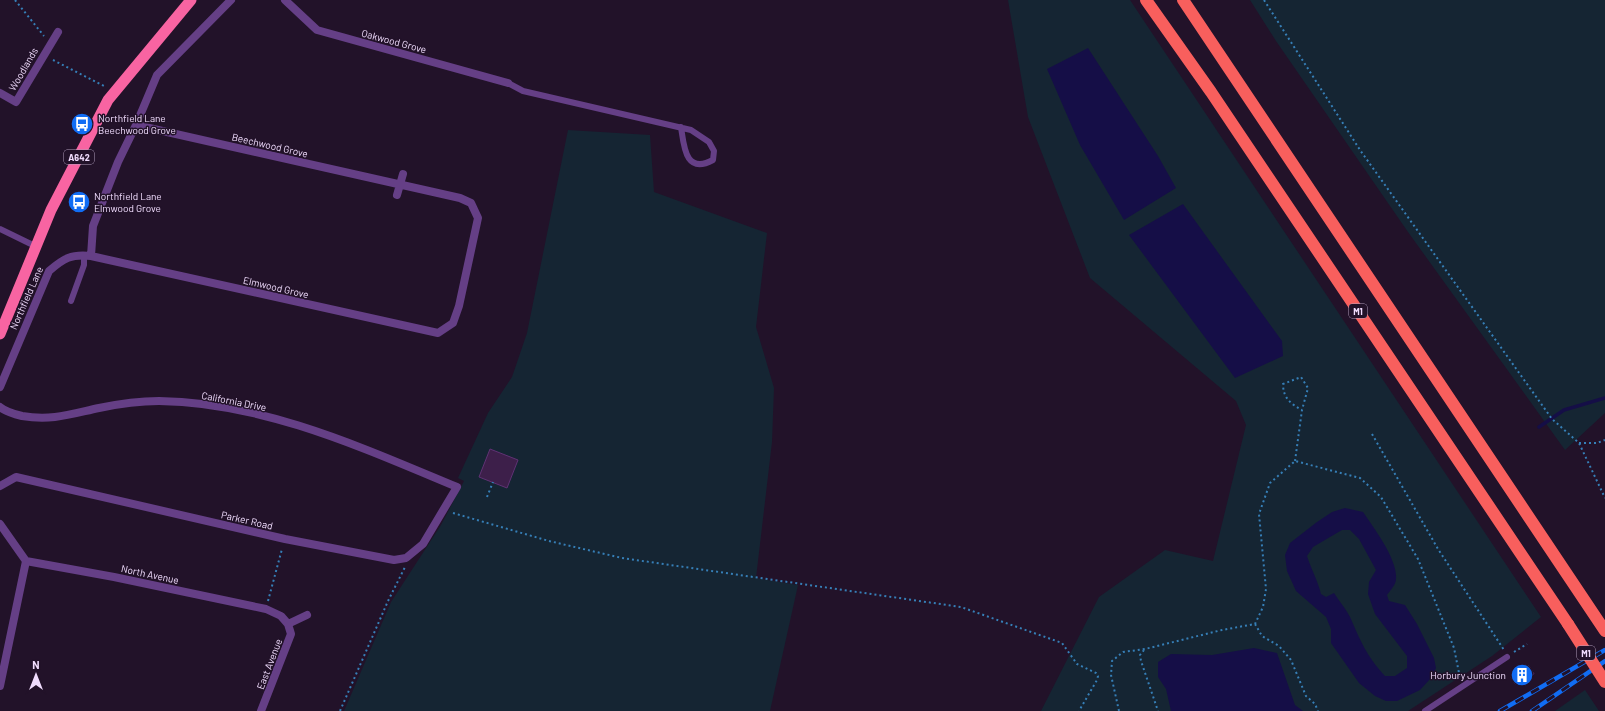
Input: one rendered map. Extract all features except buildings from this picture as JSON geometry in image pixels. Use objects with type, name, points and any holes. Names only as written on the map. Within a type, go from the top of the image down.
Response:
[{"type":"highway","name":"Northfield Lane","points":[[0,334],[51,210],[108,100],[191,0]]},
{"type":"highway","name":"M1","points":[[1146,0],[1211,92],[1568,624],[1605,682]]},
{"type":"highway","points":[[1183,0],[1605,631]]},
{"type":"street","points":[[88,256],[93,226],[118,162],[136,125],[157,75],[231,0]]},
{"type":"street","name":"Oakwood Grove","points":[[285,0],[317,30],[508,83]]},
{"type":"street","name":"Woodlands","points":[[0,92],[16,102],[50,43],[58,32]]},
{"type":"street","name":"Beechwood Grove","points":[[136,125],[460,198],[471,203],[478,218],[459,306],[453,323]]},
{"type":"street","points":[[397,195],[403,174]]},
{"type":"street","name":"Northfield Lane","points":[[0,387],[49,271],[61,260],[76,254],[88,256]]},
{"type":"street","name":"Elmwood Grove","points":[[88,256],[438,333],[453,323]]},
{"type":"street","name":"California Drive","points":[[0,407],[5,411],[40,419],[61,417],[100,408],[159,401],[205,405],[309,428],[457,487],[444,510]]},
{"type":"street","name":"Parker Road","points":[[0,486],[16,477],[285,538],[394,560],[406,558]]},
{"type":"street","points":[[406,558],[423,544],[444,510]]},
{"type":"street","points":[[0,524],[26,561],[0,686]]},
{"type":"street","name":"North Avenue","points":[[26,561],[114,577],[266,610],[281,616],[288,624]]},
{"type":"street","points":[[288,624],[307,615]]},
{"type":"street","name":"East Avenue","points":[[261,711],[292,634],[288,624]]},
{"type":"lane","points":[[508,83],[523,91],[681,127],[691,130],[709,142],[714,151],[713,160],[709,162],[696,163],[692,162],[686,156],[681,127]]},
{"type":"lane","points":[[0,229],[35,246]]},
{"type":"lane","points":[[71,301],[88,256]]},
{"type":"lane","points":[[1424,711],[1507,657]]},
{"type":"path","points":[[15,0],[50,43]]},
{"type":"path","points":[[1264,0],[1369,162],[1552,418],[1579,443],[1605,498]]},
{"type":"path","points":[[43,55],[104,86],[100,92]]},
{"type":"path","points":[[1255,624],[1263,607],[1266,589],[1259,514],[1270,483],[1295,461],[1302,410],[1308,388],[1301,377],[1283,384],[1283,391],[1290,403],[1302,410]]},
{"type":"path","points":[[1372,434],[1438,549],[1502,645],[1507,657],[1526,644]]},
{"type":"path","points":[[1579,443],[1597,443],[1605,440]]},
{"type":"path","points":[[1295,461],[1360,478],[1381,497],[1418,559],[1454,648],[1461,687]]},
{"type":"path","points":[[487,497],[493,482]]},
{"type":"path","points":[[444,510],[549,541],[622,558],[961,606],[1062,643],[1077,664],[1096,673],[1098,676],[1097,680],[1079,711]]},
{"type":"path","points":[[266,610],[285,538]]},
{"type":"path","points":[[340,711],[388,601],[404,571],[406,558]]},
{"type":"path","points":[[1119,711],[1111,675],[1112,661],[1122,652],[1145,649],[1222,630],[1255,624]]},
{"type":"path","points":[[1255,624],[1262,636],[1279,646],[1290,660],[1306,696],[1315,704],[1318,711]]},
{"type":"path","points":[[1145,649],[1140,655],[1141,661],[1158,711]]},
{"type":"shaded area","points":[[1008,0],[1130,0],[1541,617],[1492,656],[1408,711],[1041,711],[1099,597],[1165,550],[1213,561],[1246,425],[1236,401],[1090,278],[1028,117]]},
{"type":"shaded area","points":[[1250,0],[1605,0],[1605,413],[1565,450],[1408,232],[1276,41]]},
{"type":"shaded area","points":[[1088,48],[1158,156],[1176,188],[1124,220],[1080,145],[1047,69]]},
{"type":"shaded area","points":[[568,130],[650,135],[654,192],[767,233],[756,327],[774,388],[772,442],[756,578],[798,585],[770,711],[344,711],[391,602],[441,525],[464,481],[458,478],[488,413],[512,377],[527,333]]},
{"type":"shaded area","points":[[1183,204],[1282,341],[1283,356],[1235,378],[1129,235]]},
{"type":"shaded area","points":[[1345,508],[1363,512],[1384,544],[1396,571],[1396,581],[1387,595],[1389,601],[1405,605],[1417,624],[1434,658],[1436,668],[1431,678],[1420,690],[1397,701],[1386,701],[1375,696],[1359,683],[1331,643],[1331,629],[1326,617],[1296,591],[1287,571],[1285,555],[1290,543],[1332,512]],"holes":[[[1342,530],[1350,530],[1359,539],[1376,570],[1369,582],[1368,594],[1375,614],[1407,656],[1407,668],[1395,676],[1385,676],[1368,655],[1348,614],[1334,593],[1326,597],[1321,594],[1307,556],[1313,547]]]},
{"type":"shaded area","points":[[1254,648],[1277,653],[1295,705],[1303,711],[1171,711],[1166,689],[1158,677],[1158,662],[1171,654],[1212,655]]},
{"type":"shaded area","points":[[1585,690],[1599,711],[1555,711]]},
{"type":"waterway","points":[[1539,427],[1564,410],[1605,398]]},
{"type":"railway","points":[[1500,711],[1605,650]]},
{"type":"railway","points":[[1532,711],[1605,661]]},
{"type":"place","name":"Northfield Lane Beechwood Grove","points":[[82,124]]},
{"type":"place","name":"Northfield Lane Elmwood Grove","points":[[79,202]]},
{"type":"place","name":"Horbury Junction","points":[[1522,675]]}]
